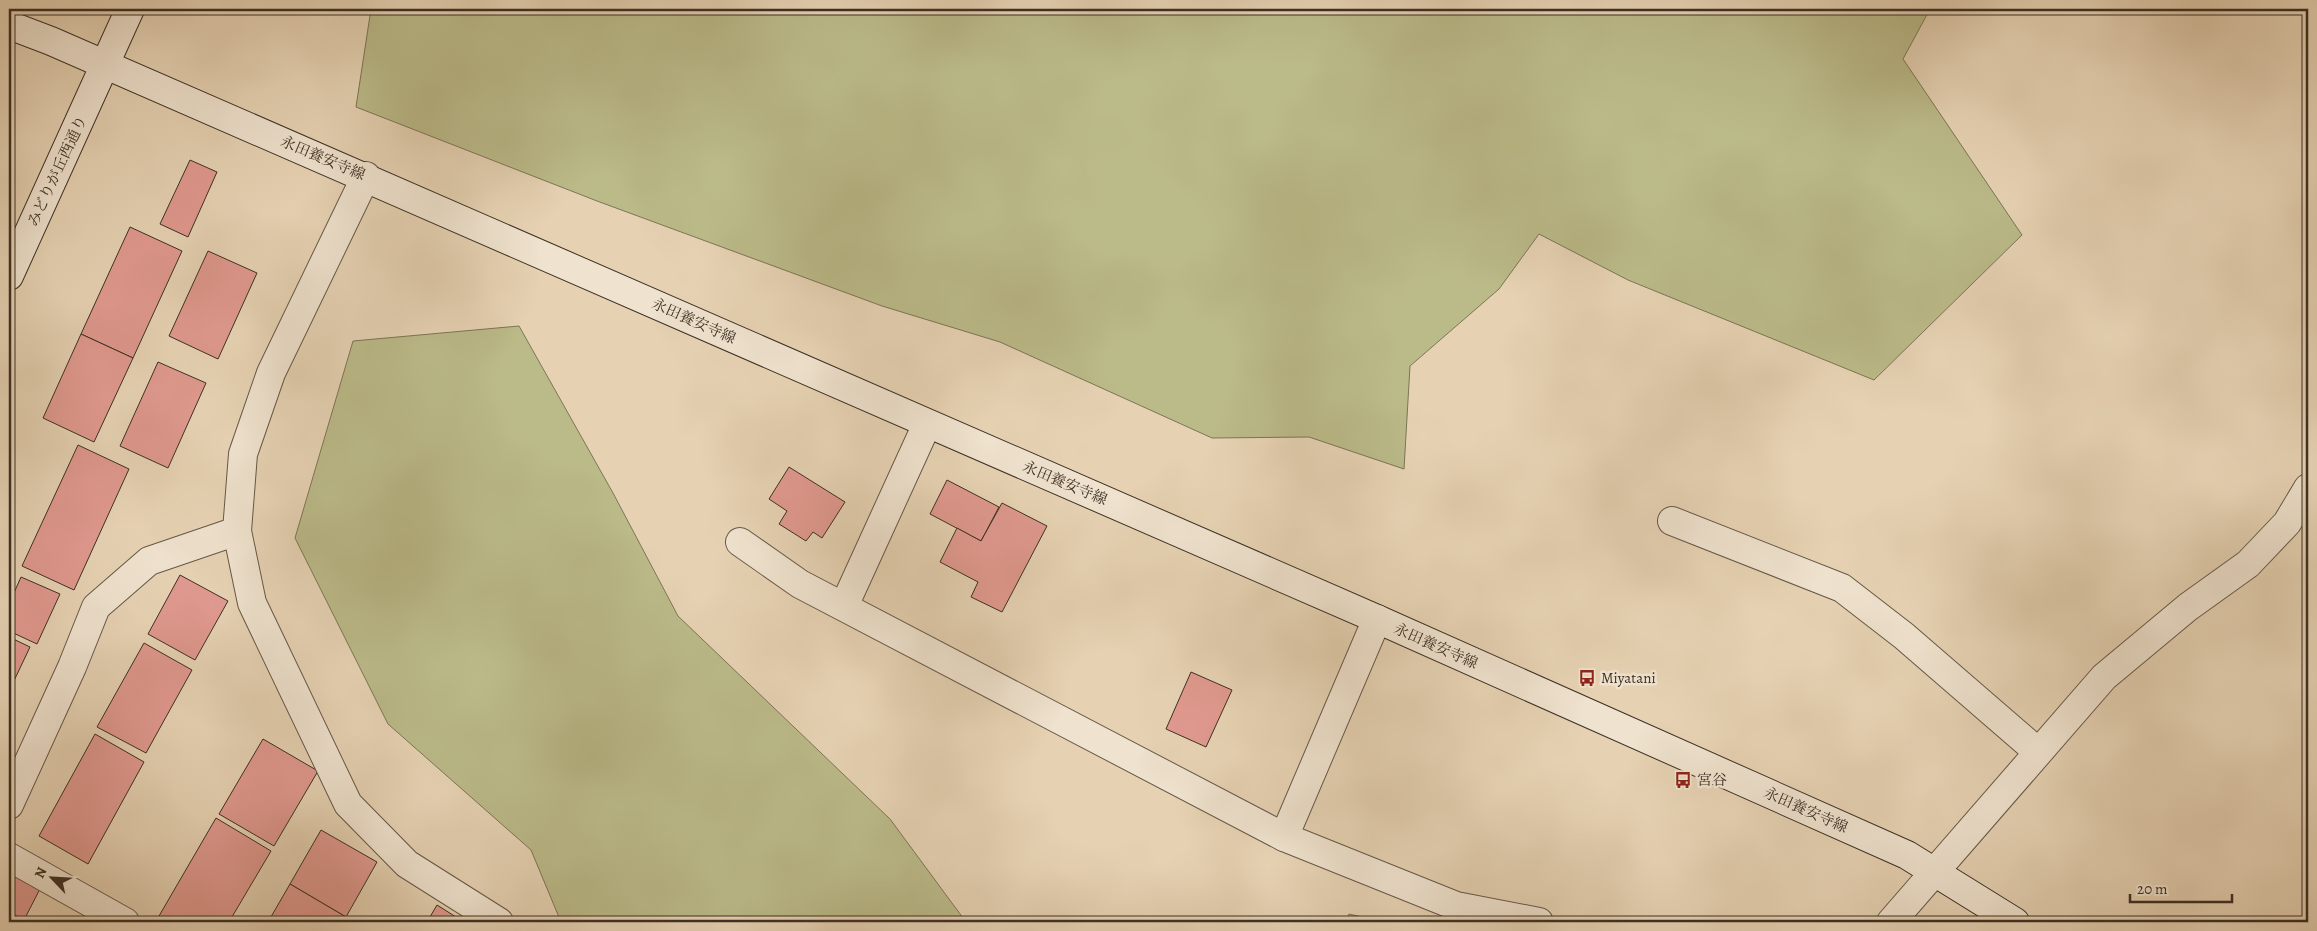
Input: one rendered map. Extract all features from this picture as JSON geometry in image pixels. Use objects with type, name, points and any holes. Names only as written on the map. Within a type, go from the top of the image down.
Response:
[{"type":"street","name":"みどりが丘西通り","points":[[9,276],[130,9]]},
{"type":"street","name":"永田養安寺線","points":[[9,25],[366,176],[927,424],[1377,619],[1907,854],[2015,922]]},
{"type":"street","points":[[366,176],[272,373],[243,454],[237,531],[252,603],[348,804],[407,864],[499,922]]},
{"type":"street","points":[[844,606],[927,424]]},
{"type":"street","points":[[1891,922],[1934,870],[2104,677],[2188,607],[2248,564],[2287,523],[2308,488]]},
{"type":"street","points":[[1672,521],[1842,588],[1904,636],[2038,752]]},
{"type":"street","points":[[9,805],[72,667],[96,607],[149,561],[237,531]]},
{"type":"street","points":[[740,542],[800,584],[1284,837],[1456,906],[1539,922]]},
{"type":"street","points":[[1284,837],[1377,619]]},
{"type":"street","points":[[9,858],[124,922]]},
{"type":"shaded area","points":[[371,9],[1930,9],[1903,59],[2022,235],[1874,380],[1628,280],[1539,234],[1499,289],[1410,366],[1404,469],[1309,437],[1212,438],[1000,342],[882,306],[597,201],[356,107]]},
{"type":"shaded area","points":[[519,326],[613,493],[678,616],[890,819],[966,922],[561,922],[531,850],[388,724],[295,538],[353,341]]},
{"type":"shaded area","points":[[1349,914],[1385,922],[1345,922]]},
{"type":"building","points":[[190,160],[217,172],[188,237],[160,224]]},
{"type":"building","points":[[130,227],[182,251],[133,358],[81,334]]},
{"type":"building","points":[[208,251],[257,273],[218,359],[169,336]]},
{"type":"building","points":[[81,334],[133,358],[94,442],[43,418]]},
{"type":"building","points":[[158,362],[206,383],[168,468],[120,446]]},
{"type":"building","points":[[78,445],[129,469],[74,590],[22,566]]},
{"type":"building","points":[[789,467],[845,502],[822,538],[813,532],[806,541],[779,524],[787,511],[769,499]]},
{"type":"building","points":[[947,480],[999,507],[981,541],[930,514]]},
{"type":"building","points":[[1002,503],[1047,526],[1002,612],[971,597],[978,582],[940,562],[957,528],[981,541]]},
{"type":"building","points":[[180,575],[228,601],[195,660],[148,634]]},
{"type":"building","points":[[21,577],[60,594],[37,644],[9,631],[9,604]]},
{"type":"building","points":[[9,637],[30,647],[11,687],[9,686]]},
{"type":"building","points":[[144,643],[192,670],[146,753],[97,727]]},
{"type":"building","points":[[1191,672],[1232,690],[1206,747],[1166,729]]},
{"type":"building","points":[[95,734],[144,762],[88,864],[39,836]]},
{"type":"building","points":[[263,739],[318,771],[274,846],[219,814]]},
{"type":"building","points":[[216,818],[271,851],[229,922],[170,922],[159,916]]},
{"type":"building","points":[[321,830],[377,862],[346,917],[290,884]]},
{"type":"building","points":[[9,871],[42,885],[24,920],[9,912]]},
{"type":"building","points":[[290,884],[346,917],[343,922],[268,922]]},
{"type":"building","points":[[437,905],[464,922],[427,922]]},
{"type":"place","name":"Miyatani","points":[[1587,678]]},
{"type":"place","name":"宮谷","points":[[1683,780]]}]
